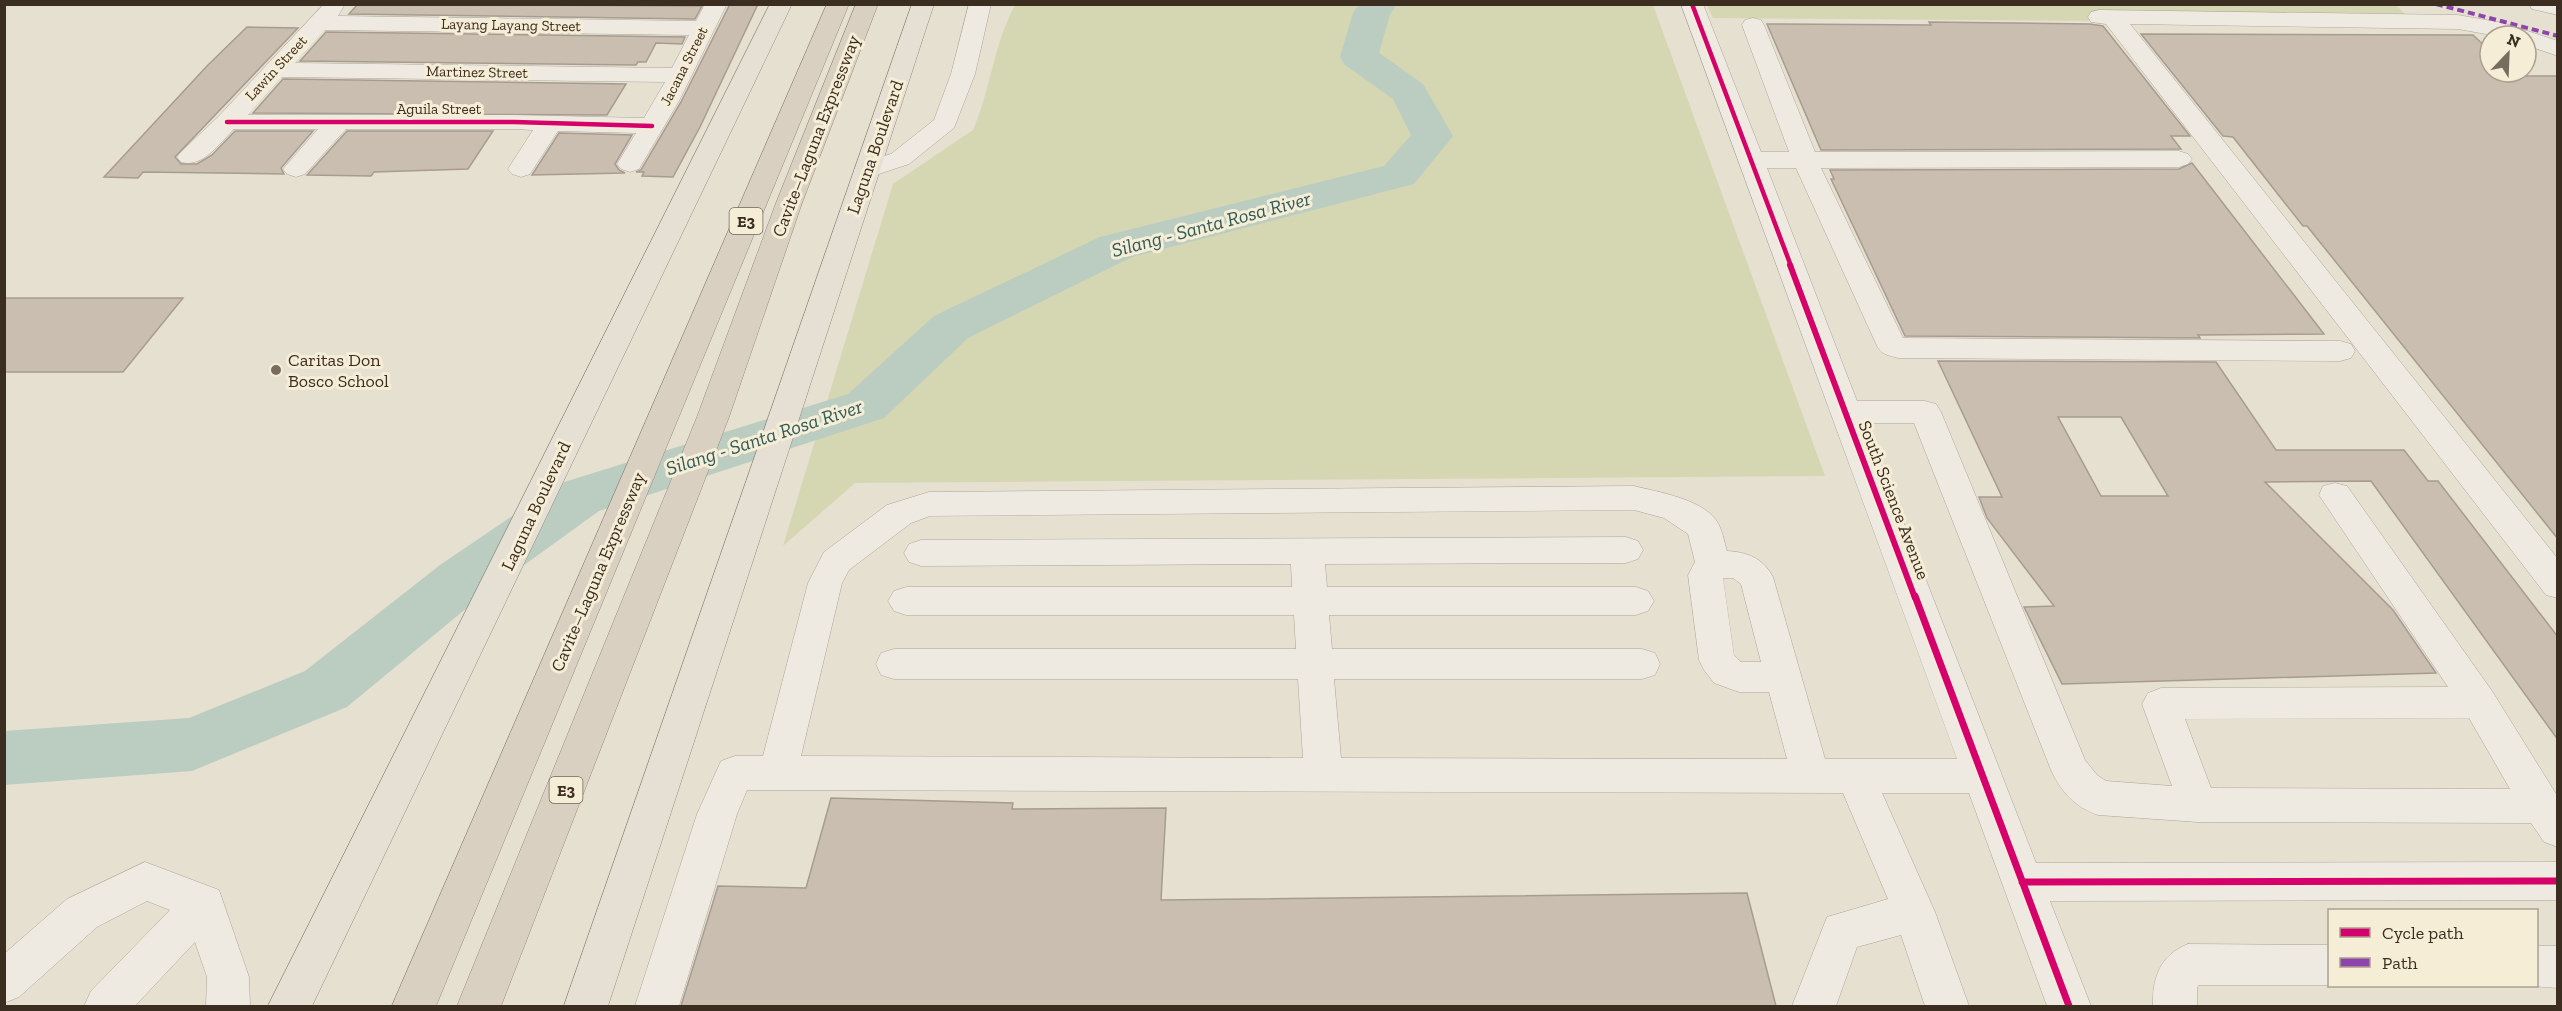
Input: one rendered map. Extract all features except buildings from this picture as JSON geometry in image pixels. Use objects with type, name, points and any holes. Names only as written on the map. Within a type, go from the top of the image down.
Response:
[{"type":"highway","name":"Cavite–Laguna Expressway","points":[[414,1006],[838,4]]},
{"type":"highway","name":"Cavite–Laguna Expressway","points":[[479,1006],[652,574],[712,417],[789,203],[867,4]]},
{"type":"main road","name":"Laguna Boulevard","points":[[290,1006],[435,718],[560,454],[781,4]]},
{"type":"main road","name":"Laguna Boulevard","points":[[586,1006],[924,4]]},
{"type":"street","name":"Lawin Street","points":[[190,157],[227,122],[336,4]]},
{"type":"street","name":"Jacana Street","points":[[630,164],[667,101],[716,4]]},
{"type":"street","points":[[867,170],[900,159],[945,123],[963,74],[980,4]]},
{"type":"street","name":"South Science Avenue","points":[[1692,4],[2069,1006]]},
{"type":"street","points":[[2540,4],[2558,8]]},
{"type":"street","points":[[2478,26],[2458,21],[2105,17],[2558,585]]},
{"type":"street","name":"Layang Layang Street","points":[[319,22],[704,28]]},
{"type":"street","points":[[1753,25],[1804,160],[1892,346],[1910,349],[2340,351]]},
{"type":"street","points":[[2538,42],[2558,49]]},
{"type":"street","name":"Martinez Street","points":[[275,70],[679,75]]},
{"type":"street","points":[[296,169],[340,121]]},
{"type":"street","name":"Aguila Street","points":[[227,122],[340,121],[651,126]]},
{"type":"street","points":[[521,169],[550,123]]},
{"type":"street","points":[[1751,160],[2179,159]]},
{"type":"street","points":[[1845,412],[1925,412],[2070,770],[2083,786],[2098,798],[2198,805],[2549,818]]},
{"type":"street","points":[[2335,495],[2479,702],[2549,818]]},
{"type":"street","points":[[778,773],[825,584],[836,561],[899,514],[929,504],[1634,498],[1674,508],[1702,527],[1713,564]]},
{"type":"street","points":[[921,553],[1626,550]]},
{"type":"street","points":[[1307,551],[1323,774]]},
{"type":"street","points":[[1713,564],[1705,575],[1717,660],[1727,672],[1739,677],[1783,677]]},
{"type":"street","points":[[1713,564],[1741,565],[1756,577],[1810,774]]},
{"type":"street","points":[[906,601],[1636,601]]},
{"type":"street","points":[[894,664],[1642,664]]},
{"type":"street","points":[[2198,805],[2161,704],[2479,702]]},
{"type":"street","points":[[657,1006],[717,814],[735,773],[1982,776]]},
{"type":"street","points":[[1855,774],[1914,912],[1947,1006]]},
{"type":"street","points":[[4,982],[82,913],[145,881],[204,904]]},
{"type":"street","points":[[2022,882],[2558,881]]},
{"type":"street","points":[[106,1006],[204,904]]},
{"type":"street","points":[[204,904],[228,977],[228,1006]]},
{"type":"street","points":[[1814,1006],[1842,931],[1914,912]]},
{"type":"street","points":[[2175,1006],[2175,983],[2188,964],[2328,965]]},
{"type":"street","points":[[2538,967],[2558,967]]},
{"type":"green space","points":[[2395,4],[2418,28],[2112,21],[1713,18],[1707,5]]},
{"type":"green space","points":[[1015,5],[1653,5],[1825,476],[855,483],[783,546],[893,184],[973,130],[1002,36]]},
{"type":"waterway","name":"Silang - Santa Rosa River","points":[[4,758],[192,744],[326,689],[460,581],[580,497],[866,406],[951,327],[1116,247],[1399,175],[1432,136],[1409,92],[1359,57],[1372,13],[1379,4]]},
{"type":"marked path","points":[[2436,4],[2558,36]]},
{"type":"cycle path","points":[[1692,4],[2069,1006]]},
{"type":"cycle path","points":[[227,122],[514,122],[652,126]]},
{"type":"cycle path","points":[[2022,882],[2558,881]]},
{"type":"place","name":"Caritas Don Bosco School","points":[[276,370]]}]
